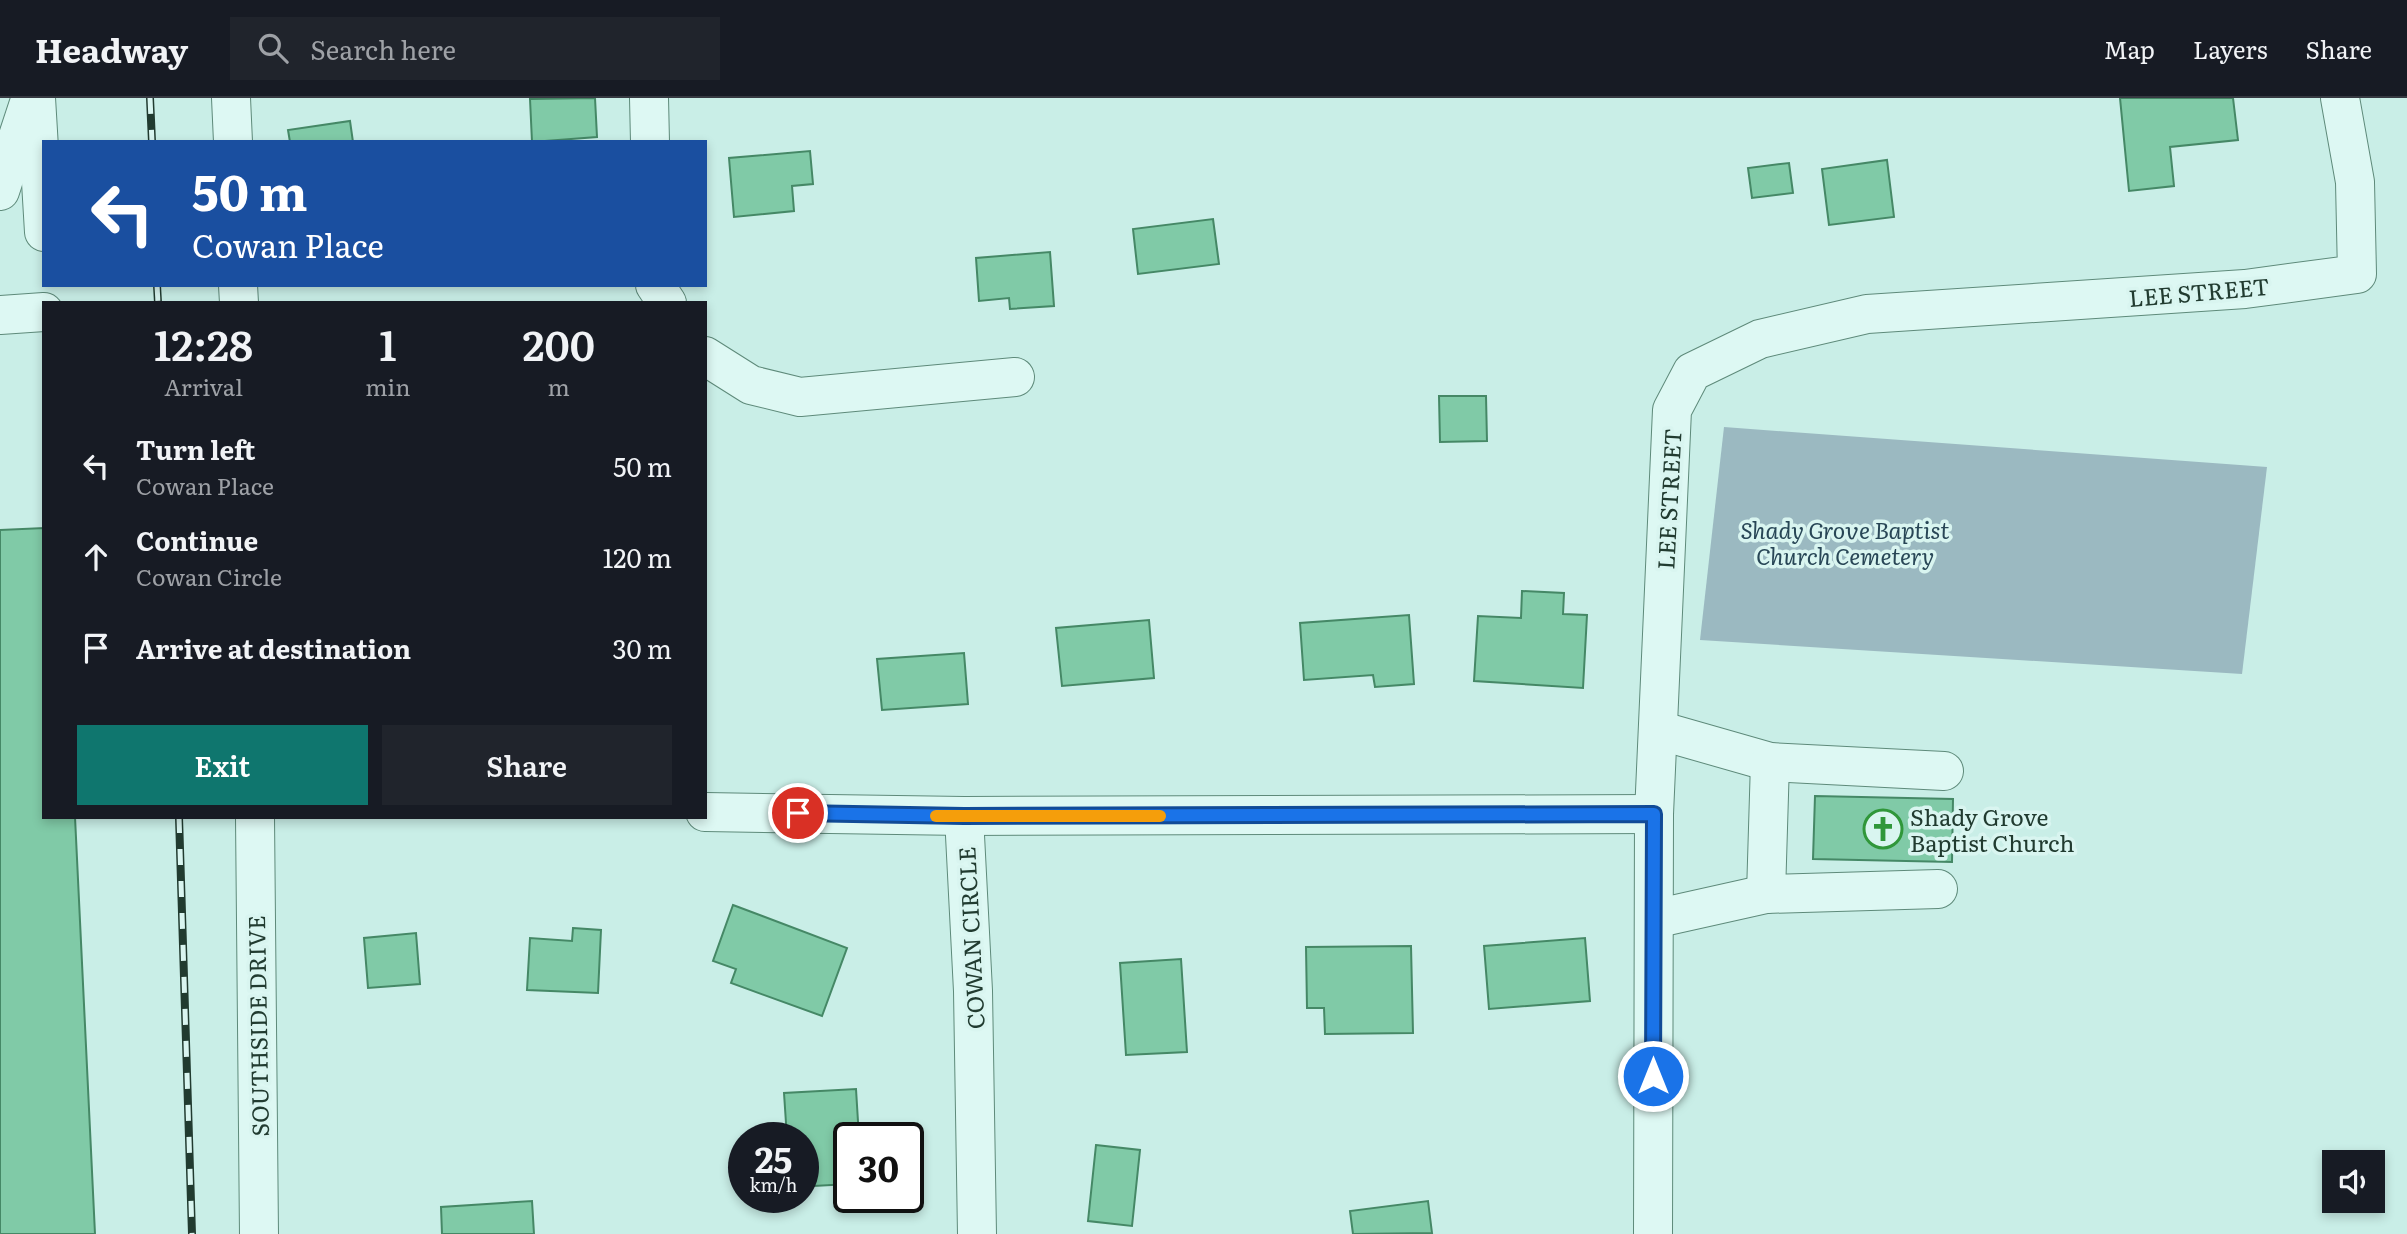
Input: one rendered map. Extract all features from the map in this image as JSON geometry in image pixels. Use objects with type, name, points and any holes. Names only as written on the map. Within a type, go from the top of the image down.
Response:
[{"type":"street","points":[[0,191],[31,98]]},
{"type":"street","points":[[36,98],[42,198]]},
{"type":"street","points":[[231,98],[233,140]]},
{"type":"street","points":[[649,98],[650,140]]},
{"type":"street","name":"LEE STREET","points":[[1653,1234],[1654,814],[1672,410],[1692,372],[1760,339],[1867,314],[2245,289],[2357,274],[2355,182],[2340,98]]},
{"type":"street","points":[[0,315],[42,312]]},
{"type":"street","points":[[707,357],[751,385],[800,397],[1015,377]]},
{"type":"street","points":[[1658,730],[1770,762],[1944,771]]},
{"type":"street","points":[[1766,894],[1770,762]]},
{"type":"street","name":"COWAN CIRCLE","points":[[707,812],[964,816],[973,990],[977,1234]]},
{"type":"street","points":[[964,816],[1654,814]]},
{"type":"street","name":"SOUTHSIDE DRIVE","points":[[255,819],[259,1073],[258,1234]]},
{"type":"street","points":[[1654,919],[1766,894],[1938,889]]},
{"type":"green space","name":"Shady Grove Baptist Church Cemetery","points":[[1724,427],[2267,467],[2242,674],[1700,640]]},
{"type":"building","points":[[595,98],[597,137],[532,140],[530,99]]},
{"type":"building","points":[[2120,98],[2233,98],[2238,140],[2170,147],[2174,186],[2129,191]]},
{"type":"building","points":[[350,121],[353,140],[290,140],[288,130]]},
{"type":"building","points":[[810,151],[813,184],[792,186],[794,211],[734,217],[729,158]]},
{"type":"building","points":[[1887,160],[1894,217],[1829,225],[1822,169]]},
{"type":"building","points":[[1789,163],[1793,193],[1752,198],[1748,168]]},
{"type":"building","points":[[1213,219],[1219,264],[1138,274],[1133,229]]},
{"type":"building","points":[[1050,252],[1054,306],[1010,309],[1009,298],[979,301],[976,258]]},
{"type":"building","points":[[1439,396],[1486,396],[1487,441],[1440,442]]},
{"type":"building","points":[[42,528],[42,819],[75,819],[95,1234],[0,1234],[0,530]]},
{"type":"building","points":[[1522,591],[1564,593],[1563,614],[1587,615],[1583,688],[1474,681],[1478,616],[1521,618]]},
{"type":"building","points":[[1409,615],[1414,684],[1375,687],[1373,675],[1304,680],[1300,623]]},
{"type":"building","points":[[1149,620],[1154,678],[1062,686],[1056,628]]},
{"type":"building","points":[[964,653],[968,704],[882,710],[877,659]]},
{"type":"building","name":"Shady Grove Baptist Church","points":[[1815,796],[1953,799],[1952,862],[1813,859]]},
{"type":"building","points":[[733,905],[847,948],[822,1016],[731,983],[736,969],[713,961]]},
{"type":"building","points":[[573,928],[601,930],[598,993],[527,990],[530,938],[572,941]]},
{"type":"building","points":[[416,933],[420,984],[368,988],[364,938]]},
{"type":"building","points":[[1585,938],[1590,1001],[1489,1009],[1484,946]]},
{"type":"building","points":[[1411,946],[1413,1033],[1325,1034],[1324,1008],[1307,1008],[1306,947]]},
{"type":"building","points":[[1181,959],[1187,1052],[1126,1055],[1120,963]]},
{"type":"building","points":[[856,1089],[858,1122],[833,1122],[833,1185],[819,1186],[819,1122],[786,1122],[784,1093]]},
{"type":"building","points":[[1096,1145],[1140,1150],[1132,1226],[1088,1221]]},
{"type":"building","points":[[532,1201],[534,1234],[442,1234],[441,1207]]},
{"type":"building","points":[[1428,1201],[1432,1233],[1353,1234],[1350,1211]]},
{"type":"railway","points":[[150,98],[152,140]]},
{"type":"railway","points":[[157,287],[158,301]]},
{"type":"railway","points":[[179,819],[192,1234]]},
{"type":"slow traffic","points":[[936,816],[1160,816]]},
{"type":"place","name":"Shady Grove Baptist Church","points":[[1883,829]]},
{"type":"route","points":[[798,813],[964,816],[1654,814],[1653,1076]]}]
